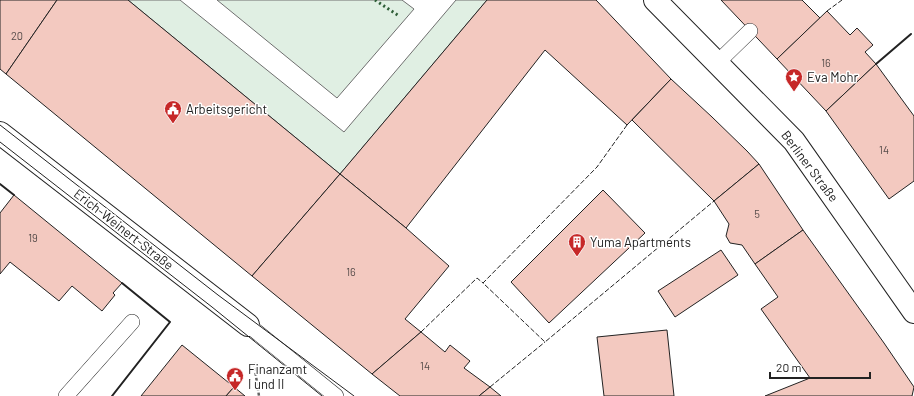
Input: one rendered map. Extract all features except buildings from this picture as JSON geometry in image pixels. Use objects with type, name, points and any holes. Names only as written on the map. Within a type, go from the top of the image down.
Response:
[{"type":"main road","name":"Berliner Straße","points":[[655,0],[794,141],[914,312]]},
{"type":"main road","name":"Erich-Weinert-Straße","points":[[0,133],[248,325]]},
{"type":"lane","points":[[717,63],[750,31]]},
{"type":"lane","points":[[66,396],[132,322]]},
{"type":"lane","points":[[248,325],[336,396]]},
{"type":"green space","points":[[128,0],[180,0],[344,132],[456,0],[487,0],[340,174]]},
{"type":"green space","points":[[217,0],[402,0],[414,9],[337,98]]},
{"type":"tram line","points":[[0,125],[218,295],[354,396]]},
{"type":"tram line","points":[[0,142],[212,307],[322,396]]},
{"type":"hedge","points":[[375,0],[399,16]]},
{"type":"fence","points":[[827,11],[842,0]]},
{"type":"fence","points":[[627,125],[597,167],[483,283],[545,342],[714,201]]},
{"type":"fence","points":[[421,332],[477,278],[483,283]]},
{"type":"fence","points":[[490,387],[545,342]]},
{"type":"wall","points":[[876,64],[911,34]]},
{"type":"wall","points":[[0,184],[14,195]]},
{"type":"wall","points":[[112,396],[170,322],[122,283]]},
{"type":"place","name":"Eva Mohr","points":[[794,92]]},
{"type":"place","name":"Arbeitsgericht","points":[[173,124]]},
{"type":"place","name":"Yuma Apartments","points":[[577,257]]},
{"type":"place","name":"Finanzamt I und II","points":[[235,391]]}]
